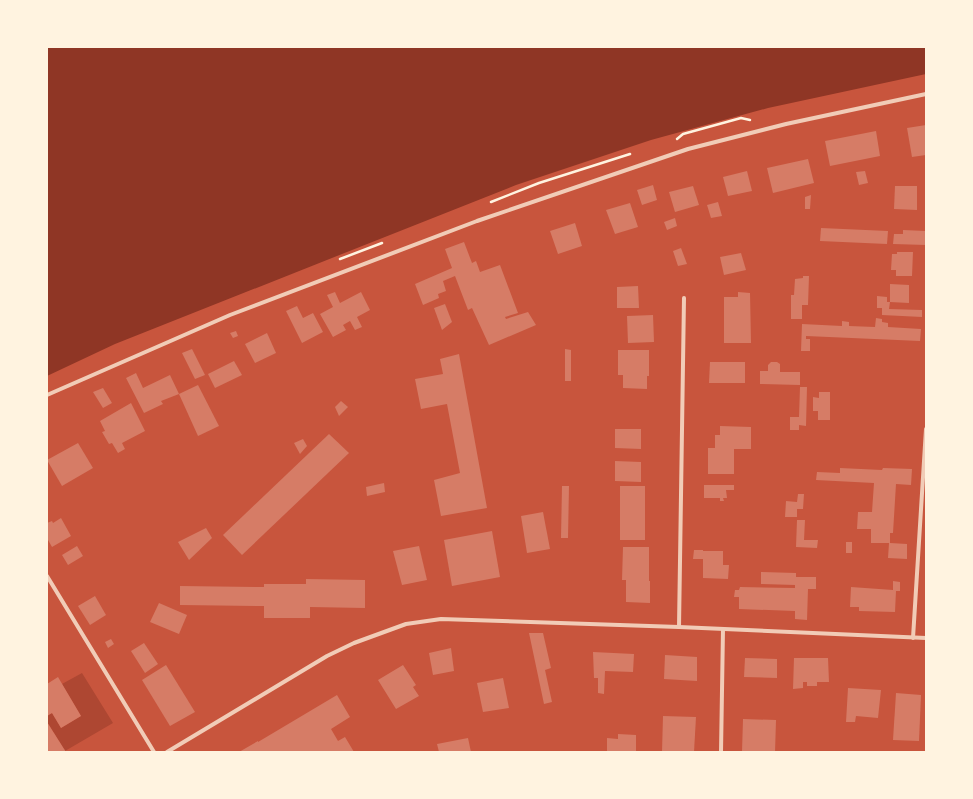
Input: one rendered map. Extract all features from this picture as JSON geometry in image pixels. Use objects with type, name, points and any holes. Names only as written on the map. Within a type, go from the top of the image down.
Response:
[{"type":"street","points":[[47,395],[230,315],[477,221],[688,149],[786,124],[926,94]]},
{"type":"street","points":[[680,627],[684,298]]},
{"type":"street","points":[[913,638],[926,429]]},
{"type":"street","points":[[47,576],[154,752]]},
{"type":"street","points":[[167,752],[327,656],[354,643],[406,624],[441,619],[680,627],[926,638]]},
{"type":"street","points":[[721,752],[723,629]]},
{"type":"shaded area","points":[[47,47],[926,47],[926,74],[768,108],[651,140],[516,185],[115,344],[47,376]]},
{"type":"shaded area","points":[[82,673],[113,723],[65,751],[47,722],[47,716],[52,713],[61,728],[81,716],[62,684]]},
{"type":"building","points":[[926,125],[926,155],[912,157],[907,128]]},
{"type":"building","points":[[876,131],[880,156],[830,166],[825,141]]},
{"type":"building","points":[[808,159],[814,183],[773,193],[767,168]]},
{"type":"building","points":[[747,171],[752,191],[728,196],[723,177]]},
{"type":"building","points":[[865,171],[868,183],[859,185],[856,172]]},
{"type":"building","points":[[653,185],[657,200],[642,205],[637,190]]},
{"type":"building","points":[[693,186],[699,205],[675,212],[669,192]]},
{"type":"building","points":[[895,186],[917,186],[917,210],[894,209]]},
{"type":"building","points":[[811,195],[810,209],[805,209],[805,197]]},
{"type":"building","points":[[718,202],[722,216],[711,218],[707,205]]},
{"type":"building","points":[[630,203],[638,227],[615,234],[606,210]]},
{"type":"building","points":[[675,218],[677,226],[667,230],[664,222]]},
{"type":"building","points":[[575,223],[582,246],[558,254],[550,231]]},
{"type":"building","points":[[821,228],[888,231],[887,244],[820,241]]},
{"type":"building","points":[[903,230],[926,231],[926,245],[893,244],[894,234],[903,234]]},
{"type":"building","points":[[464,242],[472,263],[476,261],[480,272],[500,265],[518,313],[505,317],[506,319],[528,312],[536,325],[489,345],[472,308],[468,310],[455,276],[443,281],[446,291],[438,294],[439,298],[423,305],[415,284],[452,268],[445,249]]},
{"type":"building","points":[[681,248],[687,264],[678,266],[673,251]]},
{"type":"building","points":[[897,252],[913,252],[912,276],[896,276],[896,270],[891,270],[892,254],[897,254]]},
{"type":"building","points":[[741,253],[746,270],[724,275],[720,257]]},
{"type":"building","points":[[803,276],[809,276],[808,305],[802,305],[802,319],[791,319],[791,295],[794,295],[795,279],[803,278]]},
{"type":"building","points":[[890,284],[909,285],[909,303],[890,302]]},
{"type":"building","points":[[638,286],[639,308],[617,308],[617,287]]},
{"type":"building","points":[[335,292],[340,303],[361,292],[370,310],[357,317],[362,327],[355,330],[350,321],[343,325],[346,330],[333,337],[320,314],[333,307],[327,295]]},
{"type":"building","points":[[738,292],[750,293],[751,343],[724,343],[724,297],[738,297]]},
{"type":"building","points":[[877,296],[887,297],[887,302],[890,302],[889,309],[922,310],[922,317],[882,315],[882,308],[877,308]]},
{"type":"building","points":[[445,304],[452,322],[442,330],[434,308]]},
{"type":"building","points":[[297,306],[303,318],[313,313],[323,332],[302,343],[286,311]]},
{"type":"building","points":[[653,315],[654,342],[628,343],[627,316]]},
{"type":"building","points":[[876,318],[882,319],[882,322],[888,323],[888,327],[921,329],[920,341],[806,336],[806,339],[810,339],[810,351],[801,351],[802,324],[842,326],[842,321],[849,322],[849,326],[875,327]]},
{"type":"building","points":[[236,331],[238,336],[233,338],[230,333]]},
{"type":"building","points":[[267,333],[276,353],[255,363],[245,344]]},
{"type":"building","points":[[192,349],[205,375],[195,379],[182,353]]},
{"type":"building","points":[[565,349],[571,350],[571,381],[565,381]]},
{"type":"building","points":[[618,350],[649,350],[649,376],[647,376],[647,389],[623,388],[623,375],[618,375]]},
{"type":"building","points":[[459,354],[487,508],[441,516],[434,480],[460,473],[447,404],[421,409],[415,379],[443,374],[440,359]]},
{"type":"building","points":[[234,361],[242,375],[215,388],[208,374]]},
{"type":"building","points":[[710,362],[745,362],[745,383],[709,383]]},
{"type":"building","points":[[771,362],[777,362],[780,364],[780,372],[800,372],[800,385],[760,384],[760,371],[768,371],[768,365]]},
{"type":"building","points":[[136,373],[143,388],[170,375],[179,394],[161,401],[163,404],[144,413],[126,378]]},
{"type":"building","points":[[198,385],[219,426],[198,436],[179,394]]},
{"type":"building","points":[[800,387],[807,387],[806,426],[799,425],[799,430],[790,430],[790,417],[799,417]]},
{"type":"building","points":[[103,388],[112,403],[103,408],[93,392]]},
{"type":"building","points":[[819,392],[830,392],[830,420],[818,420],[818,411],[813,411],[813,397],[819,398]]},
{"type":"building","points":[[341,401],[348,407],[339,416],[335,407]]},
{"type":"building","points":[[131,403],[145,431],[122,443],[125,449],[118,453],[112,443],[109,444],[102,432],[105,431],[100,421]]},
{"type":"building","points":[[720,426],[751,427],[751,449],[734,449],[734,474],[708,474],[708,448],[715,448],[715,435],[720,435]]},
{"type":"building","points":[[615,429],[641,429],[641,449],[615,448]]},
{"type":"building","points":[[329,434],[349,453],[242,555],[223,535]]},
{"type":"building","points":[[303,439],[307,446],[300,454],[294,443]]},
{"type":"building","points":[[78,443],[93,468],[62,486],[47,460]]},
{"type":"building","points":[[615,461],[641,462],[641,482],[615,481]]},
{"type":"building","points":[[840,468],[882,470],[883,468],[912,469],[911,485],[896,484],[893,533],[890,533],[890,543],[907,544],[907,559],[888,558],[889,543],[871,543],[871,529],[857,529],[858,512],[872,512],[874,483],[816,480],[817,472],[840,473]]},
{"type":"building","points":[[384,483],[385,492],[367,496],[366,487]]},
{"type":"building","points":[[704,485],[734,485],[734,490],[726,490],[727,498],[723,498],[724,501],[720,501],[720,498],[704,498]]},
{"type":"building","points":[[562,486],[569,486],[568,538],[561,538]]},
{"type":"building","points":[[620,486],[645,486],[645,540],[620,540]]},
{"type":"building","points":[[798,494],[804,494],[803,509],[797,509],[797,517],[785,517],[786,501],[797,502]]},
{"type":"building","points":[[543,512],[550,549],[527,553],[521,516]]},
{"type":"building","points":[[61,518],[71,536],[52,547],[48,540],[47,541],[47,523],[52,521],[53,523]]},
{"type":"building","points":[[797,520],[805,520],[804,540],[818,540],[817,548],[796,547]]},
{"type":"building","points":[[206,528],[212,538],[189,560],[178,542]]},
{"type":"building","points":[[492,531],[500,577],[452,586],[444,540]]},
{"type":"building","points":[[846,542],[852,542],[852,553],[846,553]]},
{"type":"building","points":[[77,546],[83,556],[68,565],[62,555]]},
{"type":"building","points":[[419,546],[427,580],[402,585],[393,551]]},
{"type":"building","points":[[623,547],[649,547],[650,603],[626,602],[626,580],[622,580]]},
{"type":"building","points":[[694,550],[723,551],[723,565],[729,565],[728,579],[703,578],[703,559],[693,559]]},
{"type":"building","points":[[761,572],[796,573],[796,577],[816,577],[816,589],[808,589],[807,620],[795,619],[795,611],[739,609],[739,597],[734,597],[735,590],[739,590],[740,587],[795,588],[795,585],[761,584]]},
{"type":"building","points":[[306,579],[365,580],[365,608],[310,607],[310,618],[264,618],[264,606],[180,605],[180,586],[264,587],[264,584],[306,584]]},
{"type":"building","points":[[893,581],[900,582],[900,591],[896,591],[895,612],[859,611],[859,607],[850,607],[851,587],[893,590]]},
{"type":"building","points":[[95,596],[106,615],[90,625],[78,606]]},
{"type":"building","points":[[159,603],[187,615],[179,634],[150,622]]},
{"type":"building","points":[[529,633],[543,633],[551,668],[545,670],[552,702],[544,704]]},
{"type":"building","points":[[111,639],[114,644],[108,648],[105,642]]},
{"type":"building","points":[[144,643],[158,664],[145,673],[131,651]]},
{"type":"building","points":[[451,648],[454,671],[433,675],[429,653]]},
{"type":"building","points":[[593,652],[634,654],[633,672],[605,671],[604,694],[598,693],[598,678],[594,678]]},
{"type":"building","points":[[665,655],[697,657],[697,681],[664,679]]},
{"type":"building","points":[[745,658],[777,659],[777,678],[744,677]]},
{"type":"building","points":[[794,658],[828,658],[829,682],[817,682],[817,686],[807,686],[807,682],[803,682],[803,688],[793,689]]},
{"type":"building","points":[[166,665],[195,712],[170,726],[142,680]]},
{"type":"building","points":[[403,665],[416,685],[413,687],[419,696],[396,709],[378,680]]},
{"type":"building","points":[[58,677],[81,716],[61,728],[52,713],[47,716],[47,684]]},
{"type":"building","points":[[503,678],[509,708],[483,712],[477,683]]},
{"type":"building","points":[[848,688],[881,690],[878,718],[856,716],[855,722],[846,722]]},
{"type":"building","points":[[896,693],[921,695],[919,741],[893,740]]},
{"type":"building","points":[[337,695],[350,717],[331,729],[338,741],[345,737],[354,752],[239,752],[258,742]]},
{"type":"building","points":[[663,716],[696,717],[694,752],[662,752]]},
{"type":"building","points":[[743,719],[776,720],[775,752],[742,752]]},
{"type":"building","points":[[47,722],[66,752],[47,752]]},
{"type":"building","points":[[618,734],[636,735],[636,752],[607,752],[607,738],[618,739]]},
{"type":"building","points":[[468,738],[471,752],[439,752],[437,744]]}]
